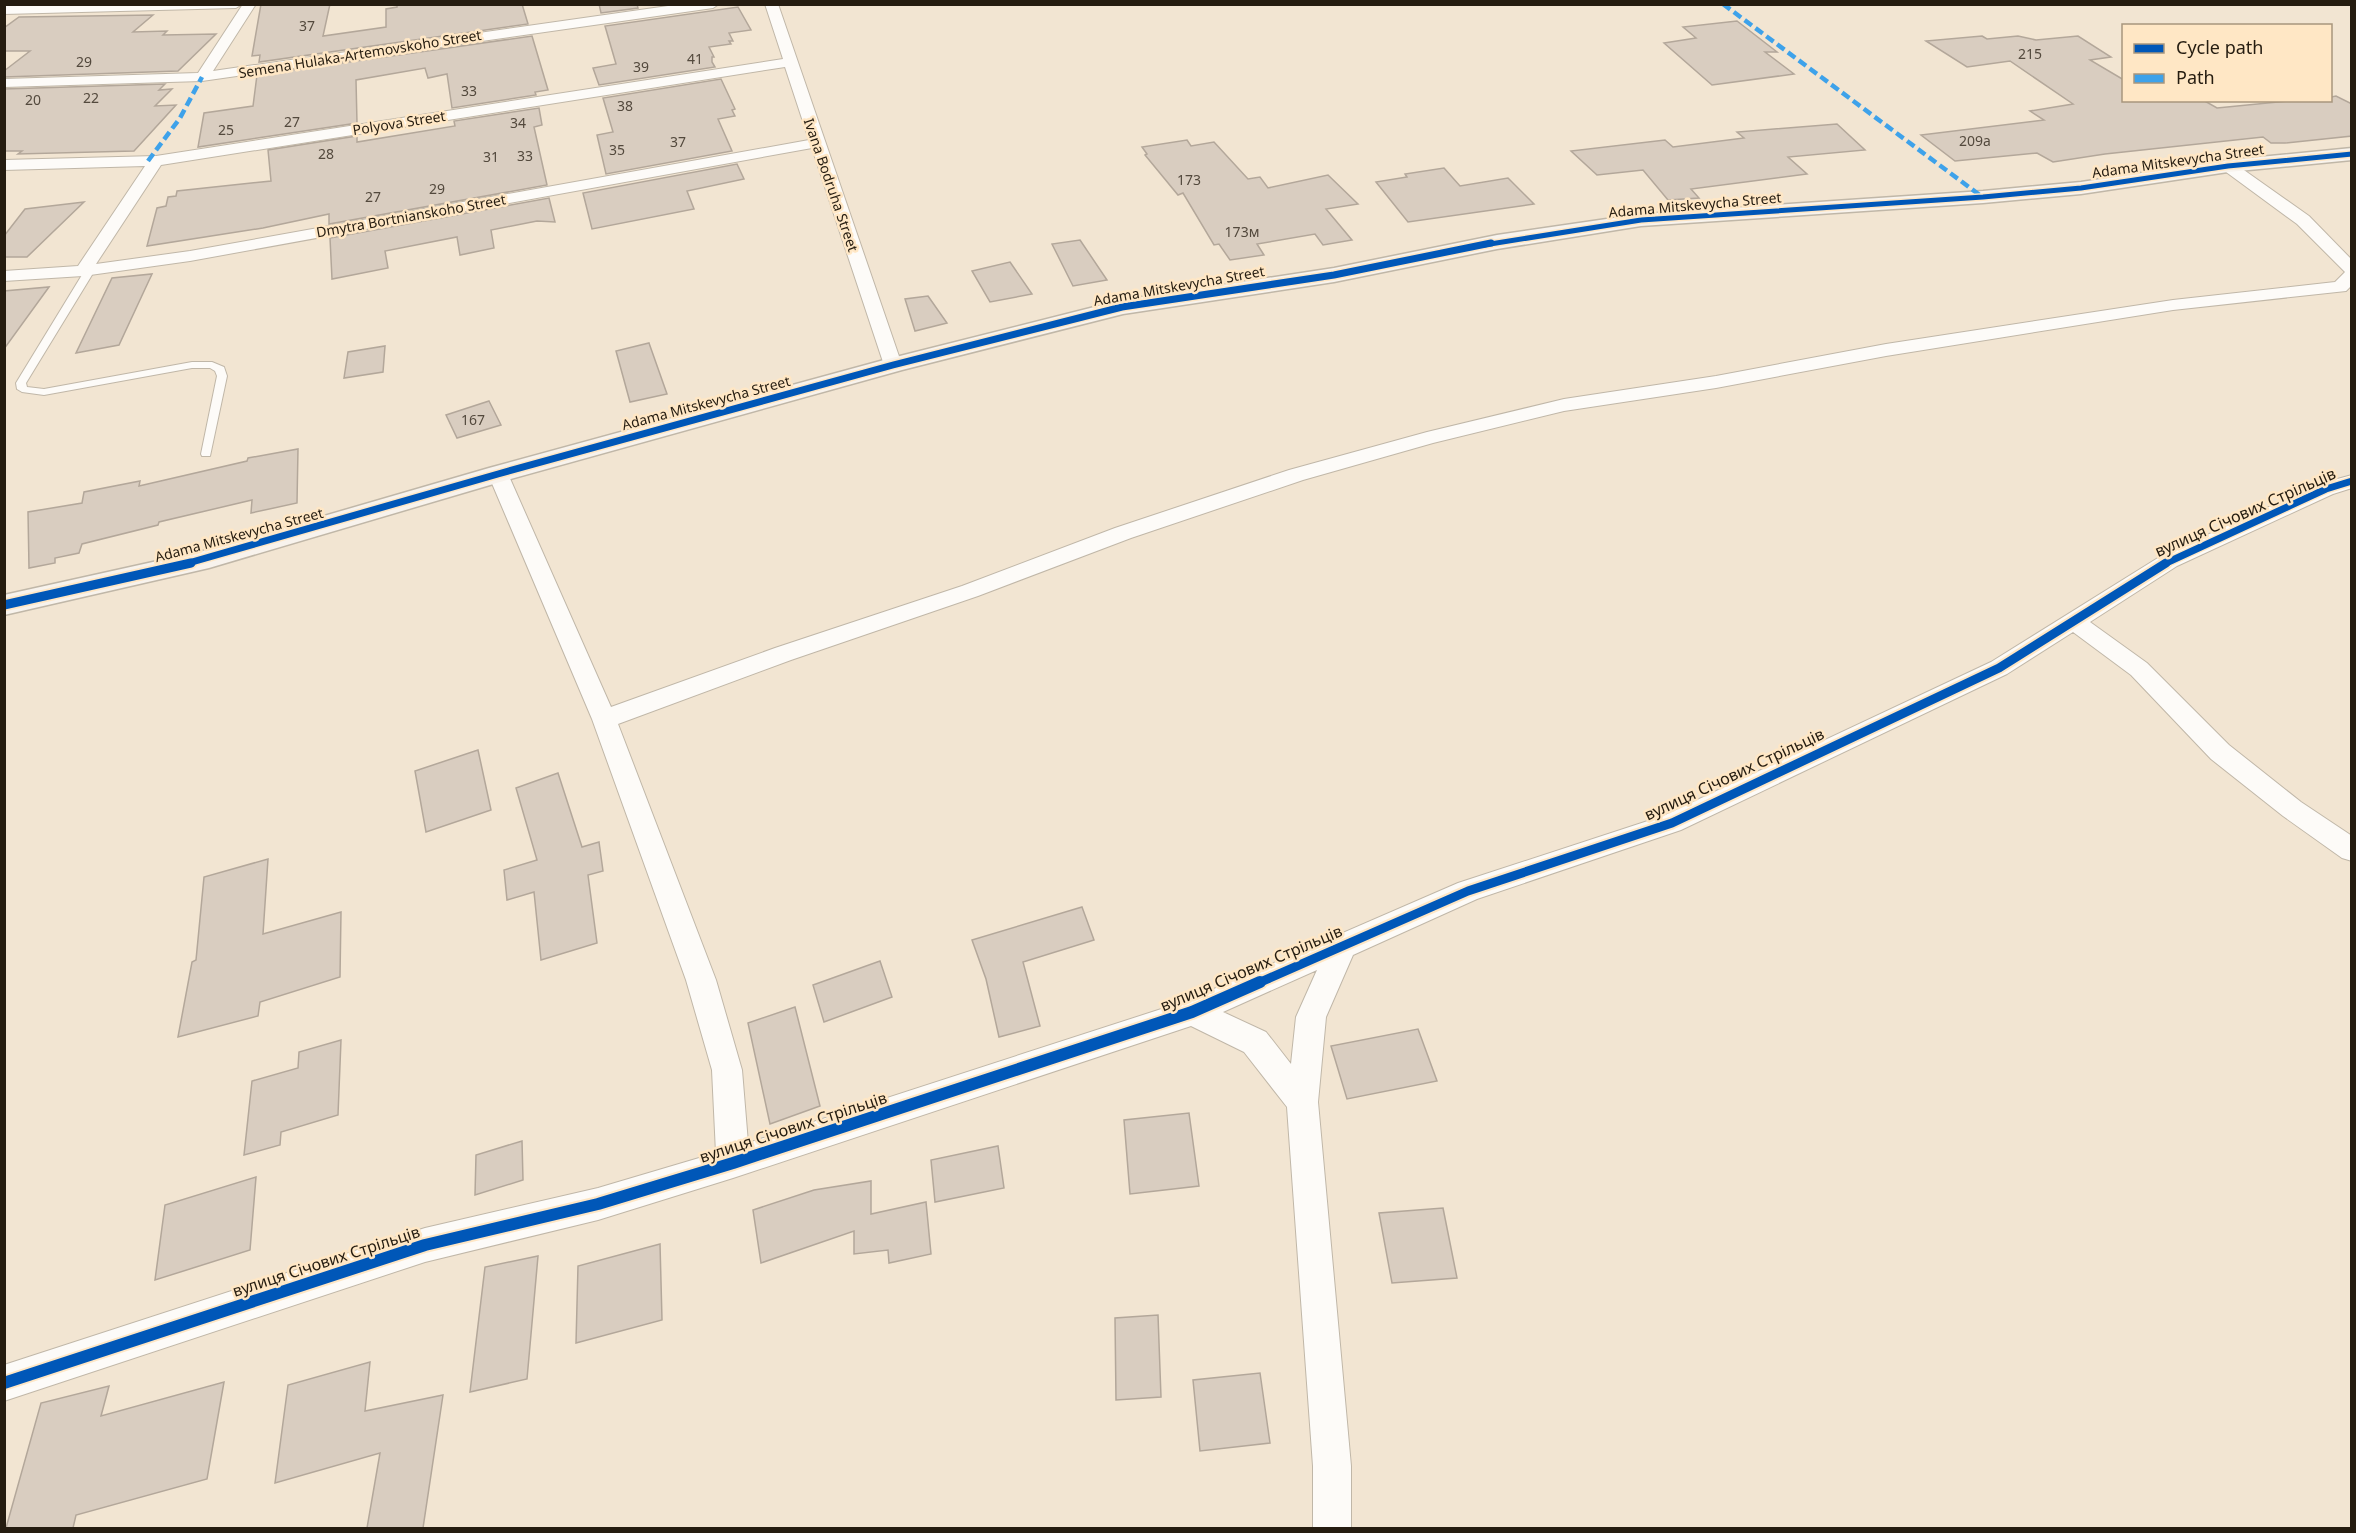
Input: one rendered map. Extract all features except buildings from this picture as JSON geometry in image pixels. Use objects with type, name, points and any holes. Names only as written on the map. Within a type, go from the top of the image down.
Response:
[{"type":"street","points":[[4,10],[236,4]]},
{"type":"street","points":[[202,78],[250,4]]},
{"type":"street","name":"Semena Hulaka-Artemovskoho Street","points":[[4,83],[202,78],[714,4]]},
{"type":"street","name":"Ivana Bodruha Street","points":[[771,4],[893,365]]},
{"type":"street","name":"Polyova Street","points":[[4,165],[156,161],[791,62]]},
{"type":"street","name":"Dmytra Bortnianskoho Street","points":[[4,276],[86,270],[190,256],[816,142]]},
{"type":"street","name":"Adama Mitskevycha Street","points":[[4,605],[209,559],[498,474],[893,365],[1135,304],[1334,275],[1497,243],[1641,220],[1983,197],[2081,188],[2228,166],[2352,154]]},
{"type":"street","points":[[86,270],[156,161]]},
{"type":"street","points":[[604,719],[783,654],[970,591],[1134,529],[1296,475],[1427,438],[1564,405],[1716,382],[1886,350],[2173,305],[2340,287],[2352,272],[2303,220],[2228,166]]},
{"type":"street","points":[[498,474],[604,719],[701,980],[727,1070],[733,1162]]},
{"type":"street","name":"вулиця Січових Стрільців","points":[[4,1383],[425,1245],[598,1204],[733,1162],[1192,1012],[1468,891],[1672,823],[1999,668],[2169,561],[2326,489],[2352,481]]},
{"type":"street","points":[[2073,621],[2139,669],[2220,752],[2292,809],[2352,850]]},
{"type":"street","points":[[1332,1528],[1332,1466],[1302,1102],[1311,1017],[1342,946]]},
{"type":"street","points":[[1192,1012],[1255,1042],[1302,1102]]},
{"type":"lane","points":[[86,270],[21,383],[22,389],[44,392],[192,365],[212,365],[220,369],[222,376],[206,454]]},
{"type":"marked path","points":[[1723,4],[1981,196]]},
{"type":"marked path","points":[[148,161],[180,118],[202,77]]},
{"type":"cycle path","points":[[4,605],[209,559],[498,474],[893,365],[1122,307],[1334,275],[1497,242],[1641,220],[1983,197],[2081,188],[2228,166],[2352,154]]},
{"type":"cycle path","points":[[4,1383],[425,1245],[598,1204],[733,1163],[1192,1012],[1468,891],[1672,823],[1999,668],[2169,561],[2326,489],[2352,481]]}]
